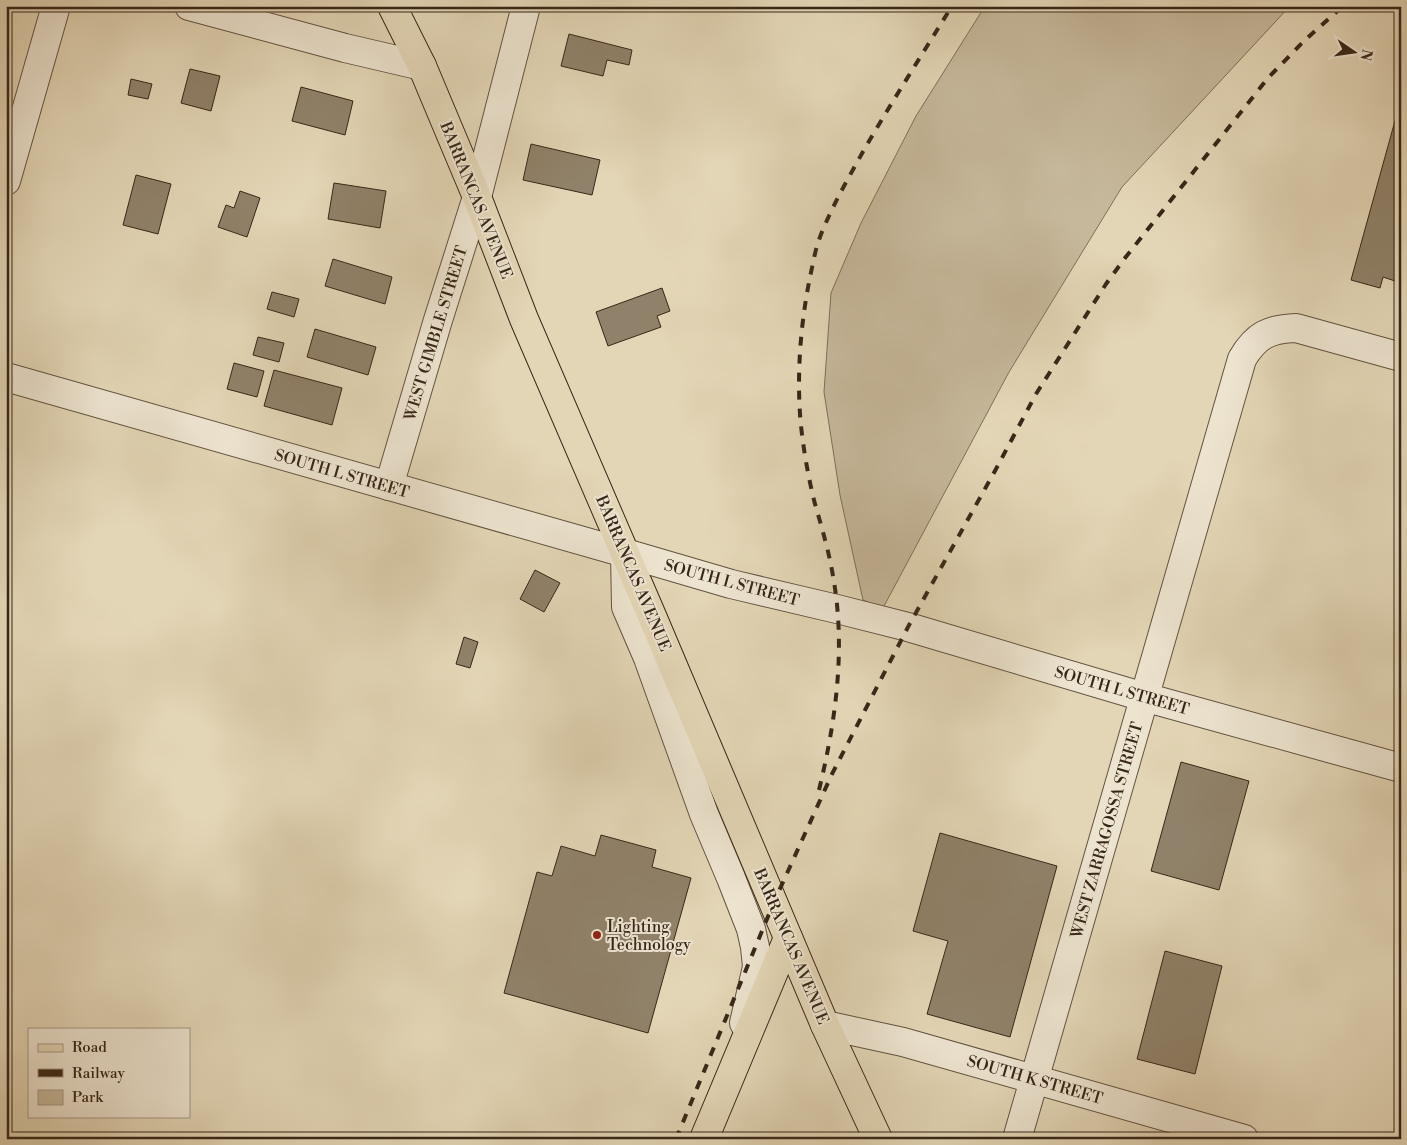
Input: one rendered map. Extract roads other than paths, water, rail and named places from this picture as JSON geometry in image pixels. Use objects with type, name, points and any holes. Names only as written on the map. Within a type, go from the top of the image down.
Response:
[{"type":"main road","name":"BARRANCAS AVENUE","points":[[392,6],[422,66],[477,197],[524,319],[825,1025],[878,1139]]},
{"type":"main road","points":[[709,1128],[788,938]]},
{"type":"street","points":[[6,180],[56,6]]},
{"type":"street","points":[[189,6],[345,48],[422,66]]},
{"type":"street","name":"WEST GIMBLE STREET","points":[[389,486],[477,197],[526,6]]},
{"type":"street","name":"WEST ZARRAGOSSA STREET","points":[[1017,1139],[1242,359],[1248,348],[1261,337],[1279,329],[1296,328],[1401,357]]},
{"type":"street","name":"SOUTH L STREET","points":[[6,377],[730,584],[908,627],[1144,697],[1401,768]]},
{"type":"street","points":[[625,553],[626,607],[648,658],[704,814],[751,929],[755,947],[757,967],[746,1015],[709,1128]]},
{"type":"street","name":"SOUTH K STREET","points":[[825,1025],[903,1042],[1244,1139]]},
{"type":"railway","points":[[819,790],[834,711],[839,657],[839,630],[831,567],[810,482],[801,425],[799,362],[807,294],[818,242],[835,203],[876,130],[952,6]]},
{"type":"railway","points":[[676,1139],[774,902],[832,774],[908,627],[1036,394],[1106,284],[1125,258],[1268,78],[1305,40],[1343,6]]},
{"type":"place","name":"Lighting Technology","points":[[597,935]]}]
